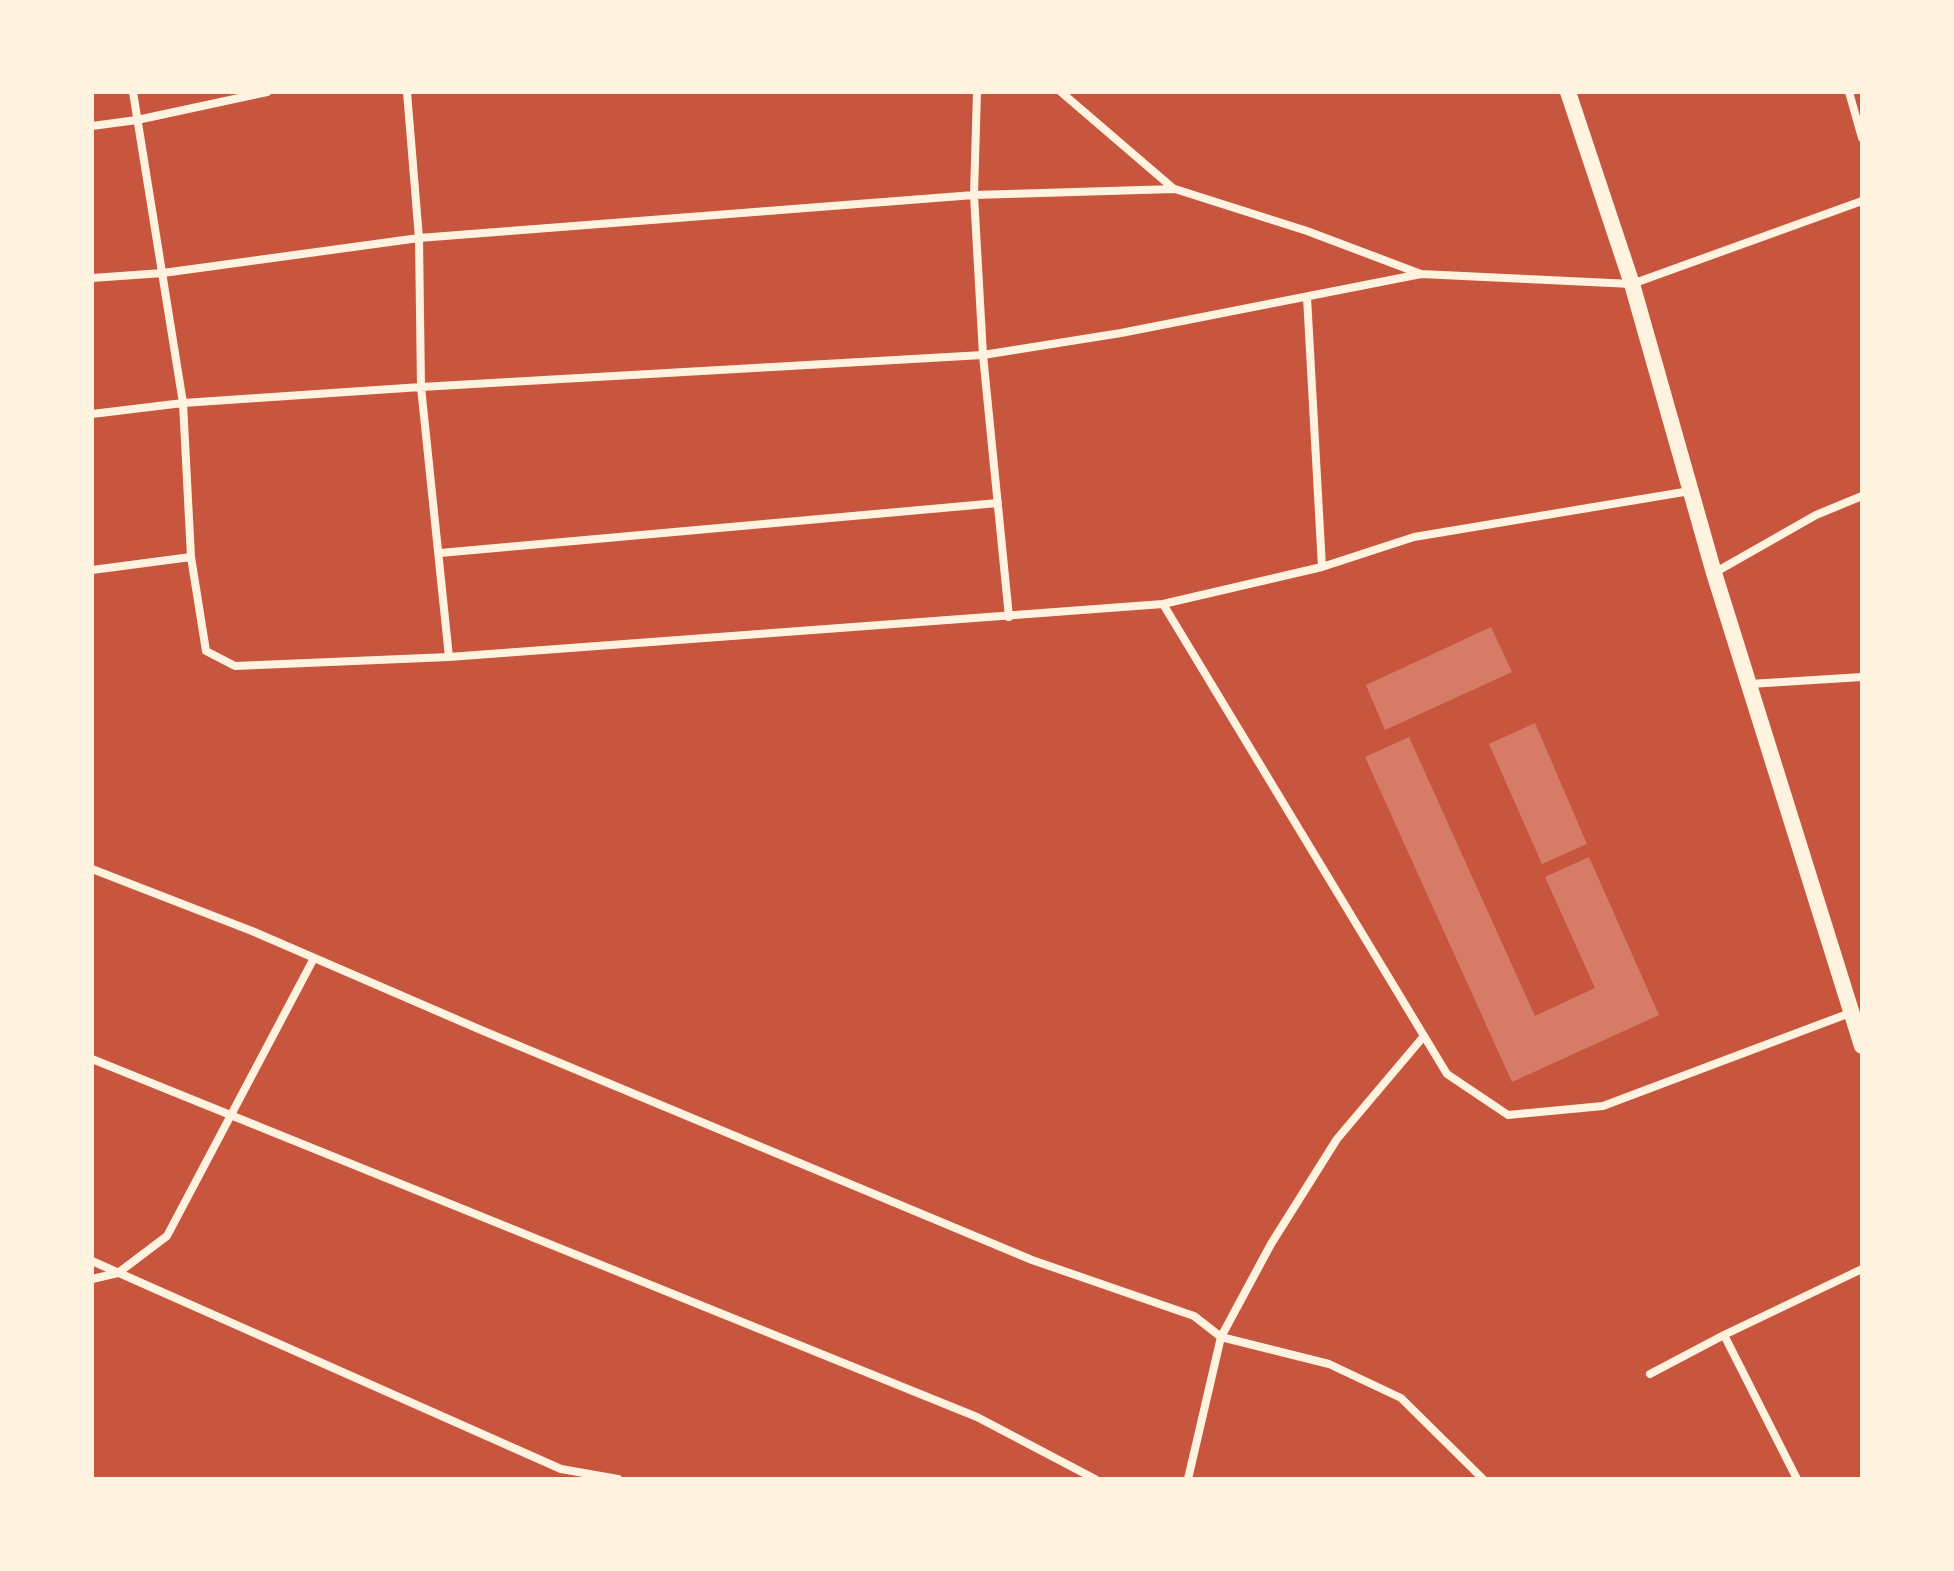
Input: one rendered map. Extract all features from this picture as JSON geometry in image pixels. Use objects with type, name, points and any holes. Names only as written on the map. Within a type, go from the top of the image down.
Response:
[{"type":"main road","points":[[1568,92],[1632,284],[1714,573],[1862,1046]]},
{"type":"street","points":[[133,92],[183,403],[191,557],[206,651],[235,666],[449,657],[1163,604],[1322,567],[1414,537],[1690,491]]},
{"type":"street","points":[[92,126],[137,120],[267,92]]},
{"type":"street","points":[[407,92],[419,238],[421,387],[449,657]]},
{"type":"street","points":[[977,92],[974,195],[983,355],[1009,617]]},
{"type":"street","points":[[1061,92],[1175,189]]},
{"type":"street","points":[[1849,92],[1862,138]]},
{"type":"street","points":[[92,278],[163,273],[419,238],[974,195],[1175,189],[1307,231],[1421,274]]},
{"type":"street","points":[[92,414],[183,403],[421,387],[983,355],[1121,333],[1421,274],[1632,284],[1862,201]]},
{"type":"street","points":[[1307,297],[1322,567]]},
{"type":"street","points":[[1714,573],[1816,515],[1862,496]]},
{"type":"street","points":[[440,553],[998,503]]},
{"type":"street","points":[[92,570],[191,557]]},
{"type":"street","points":[[1163,604],[1447,1074],[1508,1115],[1603,1106],[1850,1013]]},
{"type":"street","points":[[1750,684],[1862,677]]},
{"type":"street","points":[[92,869],[252,931],[1032,1260],[1194,1316],[1221,1337],[1329,1364],[1401,1398],[1483,1479]]},
{"type":"street","points":[[92,1279],[118,1273],[167,1236],[314,958]]},
{"type":"street","points":[[1188,1479],[1221,1337],[1271,1244],[1337,1139],[1424,1036]]},
{"type":"street","points":[[92,1059],[977,1417],[1095,1479]]},
{"type":"street","points":[[92,1261],[561,1469],[618,1479]]},
{"type":"street","points":[[1650,1374],[1862,1269]]},
{"type":"street","points":[[1724,1335],[1797,1479]]},
{"type":"building","points":[[1491,627],[1512,672],[1385,730],[1366,685]]},
{"type":"building","points":[[1535,723],[1587,844],[1542,864],[1489,744]]},
{"type":"building","points":[[1409,737],[1535,1016],[1595,988],[1545,877],[1589,857],[1659,1015],[1512,1082],[1365,757]]}]
